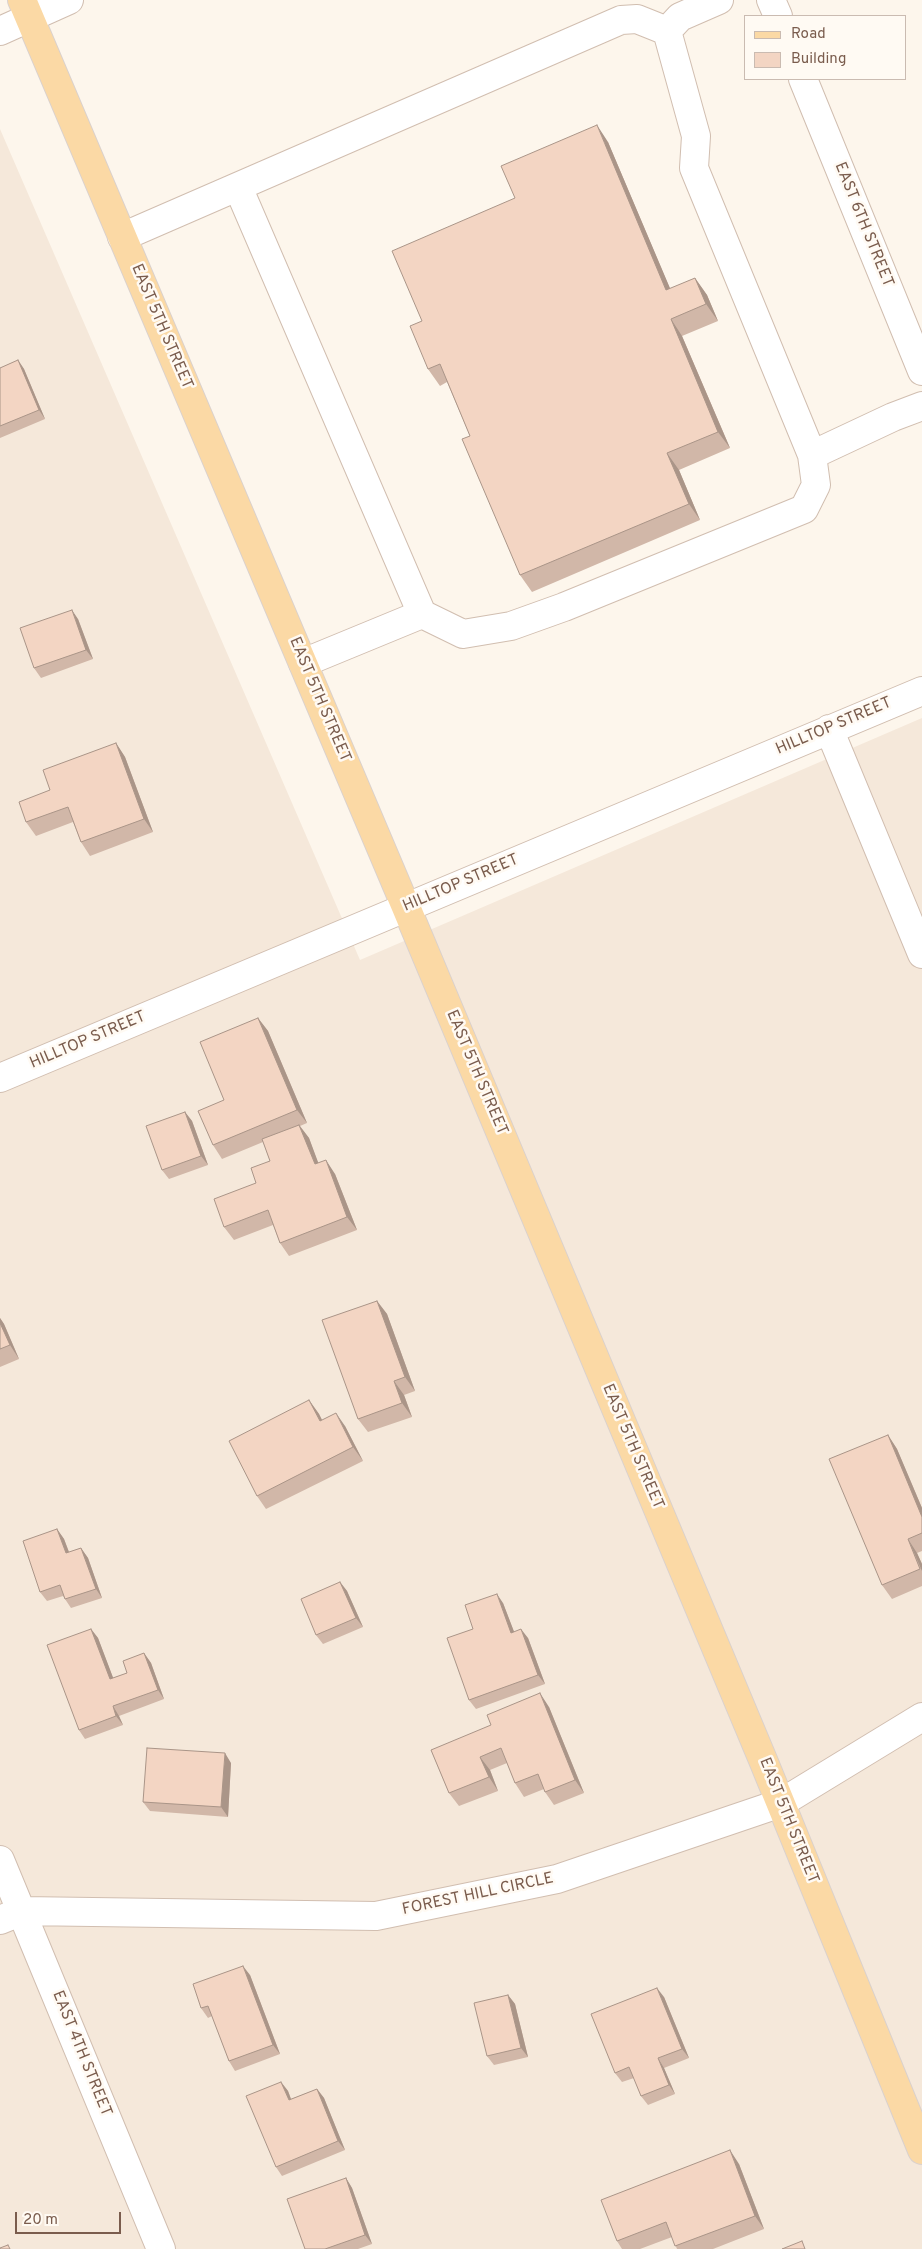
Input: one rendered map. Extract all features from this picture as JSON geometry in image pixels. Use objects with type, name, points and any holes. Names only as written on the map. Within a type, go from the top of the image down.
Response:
[{"type":"main road","name":"EAST 5TH STREET","points":[[25,9],[406,907],[781,1803],[922,2150]]},
{"type":"street","points":[[0,31],[25,9],[69,0]]},
{"type":"street","points":[[667,31],[680,17],[719,0]]},
{"type":"street","points":[[771,0],[778,15]]},
{"type":"street","points":[[122,237],[620,20],[637,19],[667,31]]},
{"type":"street","points":[[238,187],[422,614],[463,634],[511,626],[564,607],[804,509],[816,485],[812,455],[694,168],[696,136],[667,31]]},
{"type":"street","name":"EAST 6TH STREET","points":[[803,80],[922,371]]},
{"type":"street","points":[[812,455],[893,417],[922,406]]},
{"type":"street","points":[[303,663],[422,614]]},
{"type":"street","name":"HILLTOP STREET","points":[[0,1078],[922,691]]},
{"type":"street","points":[[829,729],[922,954]]},
{"type":"street","name":"FOREST HILL CIRCLE","points":[[11,1916],[376,1916],[557,1878],[781,1803],[922,1717]]},
{"type":"street","name":"EAST 4TH STREET","points":[[0,1860],[11,1916],[161,2249]]},
{"type":"shaded area","points":[[0,129],[360,960],[922,718],[922,2249],[0,2249]]},
{"type":"building","points":[[597,125],[666,290],[695,278],[706,304],[671,319],[718,432],[667,453],[689,504],[520,575],[462,439],[470,436],[440,364],[428,369],[410,326],[422,321],[392,251],[515,198],[501,166]]},
{"type":"building","points":[[18,360],[39,410],[0,426],[0,368]]},
{"type":"building","points":[[72,610],[86,650],[34,668],[20,628]]},
{"type":"building","points":[[116,743],[144,819],[81,842],[68,807],[26,822],[19,802],[50,790],[43,770]]},
{"type":"building","points":[[258,1018],[297,1110],[213,1145],[198,1111],[224,1100],[200,1042]]},
{"type":"building","points":[[185,1112],[201,1156],[162,1170],[146,1126]]},
{"type":"building","points":[[299,1125],[315,1164],[326,1160],[347,1217],[280,1243],[268,1210],[224,1227],[214,1199],[256,1183],[251,1168],[270,1161],[262,1139]]},
{"type":"building","points":[[377,1301],[405,1377],[394,1381],[402,1403],[358,1419],[322,1320]]},
{"type":"building","points":[[0,1323],[10,1345],[0,1349]]},
{"type":"building","points":[[309,1400],[320,1421],[336,1413],[353,1447],[257,1496],[229,1441]]},
{"type":"building","points":[[888,1435],[922,1517],[922,1533],[908,1539],[920,1569],[882,1585],[829,1459]]},
{"type":"building","points":[[57,1529],[66,1553],[81,1548],[96,1589],[65,1599],[60,1585],[40,1592],[23,1541]]},
{"type":"building","points":[[340,1582],[356,1618],[316,1635],[301,1599]]},
{"type":"building","points":[[497,1594],[511,1633],[521,1629],[538,1675],[469,1700],[447,1638],[473,1629],[465,1605]]},
{"type":"building","points":[[91,1629],[110,1679],[127,1673],[123,1661],[144,1653],[158,1690],[113,1706],[116,1716],[79,1730],[47,1645]]},
{"type":"building","points":[[540,1693],[575,1780],[545,1792],[538,1774],[515,1783],[501,1748],[480,1757],[489,1777],[449,1793],[431,1750],[491,1725],[487,1715]]},
{"type":"building","points":[[147,1748],[225,1753],[221,1807],[143,1802]]},
{"type":"building","points":[[243,1966],[273,2045],[229,2061],[208,2006],[201,2008],[193,1984]]},
{"type":"building","points":[[657,1988],[682,2049],[658,2058],[669,2085],[641,2096],[629,2067],[615,2073],[591,2014]]},
{"type":"building","points":[[508,1995],[521,2048],[487,2056],[474,2003]]},
{"type":"building","points":[[281,2082],[289,2100],[317,2089],[338,2141],[276,2167],[246,2096]]},
{"type":"building","points":[[730,2150],[755,2216],[675,2246],[666,2222],[617,2241],[601,2200]]},
{"type":"building","points":[[346,2178],[365,2235],[325,2249],[305,2249],[287,2199]]},
{"type":"building","points":[[802,2241],[805,2249],[782,2249]]},
{"type":"building","points":[[8,2245],[10,2249],[0,2249],[0,2248]]}]
